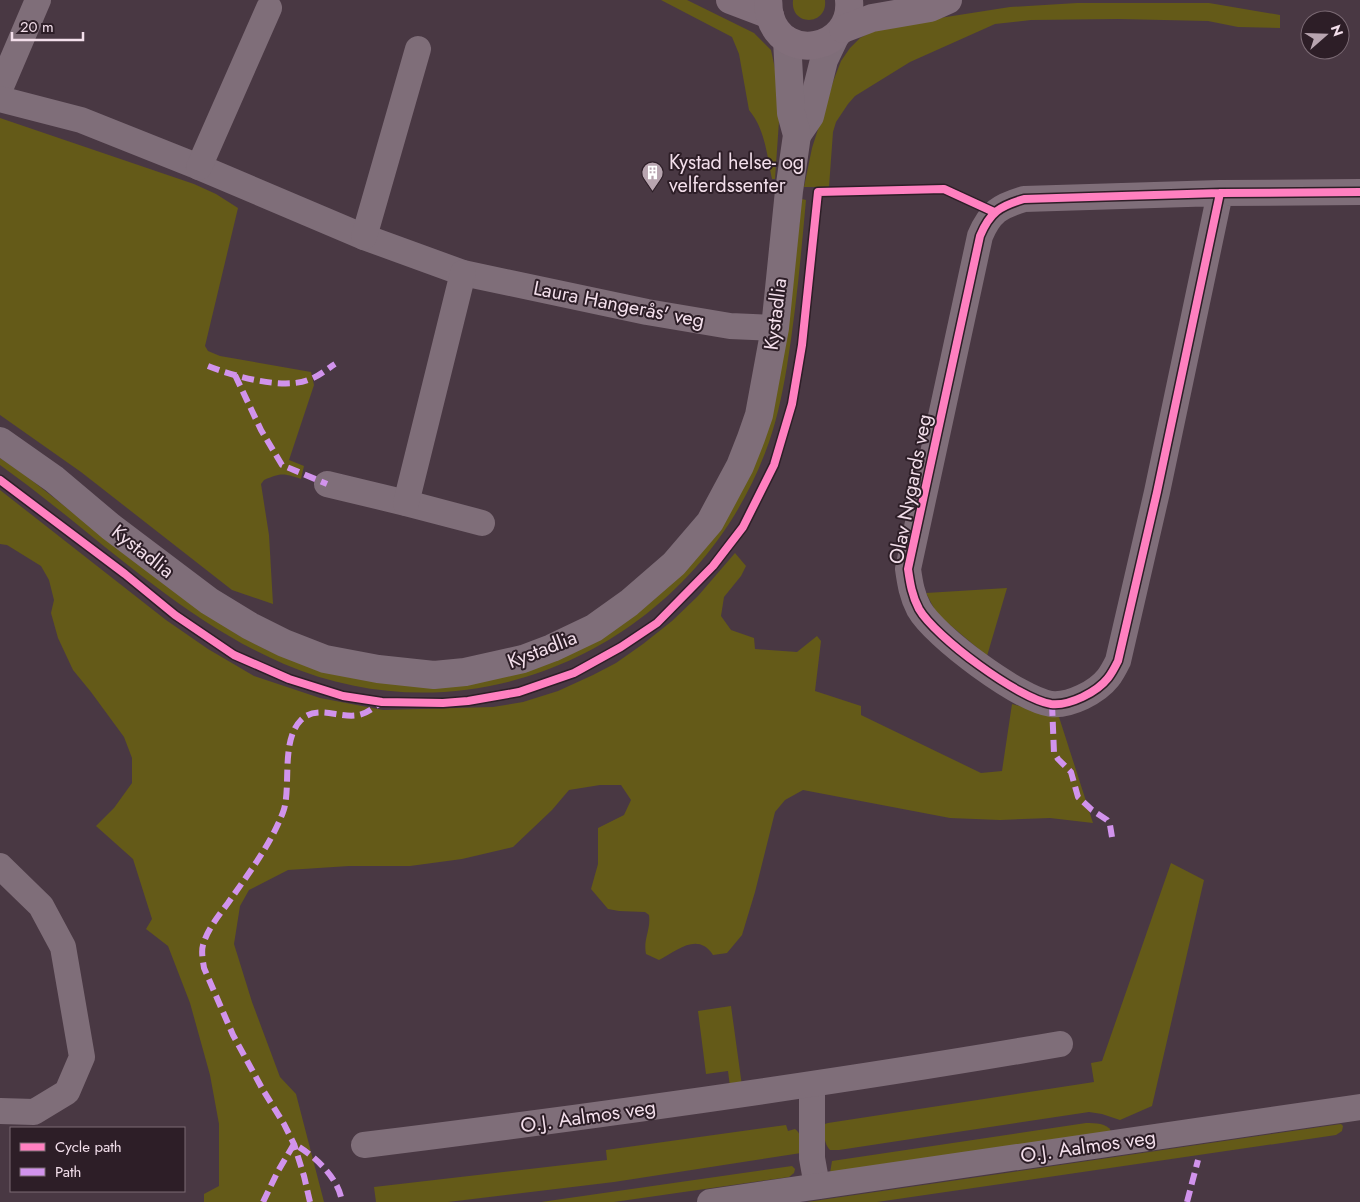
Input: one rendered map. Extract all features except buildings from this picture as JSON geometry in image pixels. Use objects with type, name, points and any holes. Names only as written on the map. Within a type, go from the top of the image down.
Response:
[{"type":"main road","points":[[730,0],[769,8],[776,29],[787,40],[801,45],[813,46],[824,43],[838,33],[872,18],[930,8],[948,0]]},
{"type":"main road","points":[[838,33],[848,18],[849,0]]},
{"type":"street","points":[[0,90],[38,0]]},
{"type":"street","points":[[199,167],[269,8]]},
{"type":"street","name":"Kystadlia","points":[[797,135],[810,116],[824,60],[838,33]]},
{"type":"street","name":"Kystadlia","points":[[0,441],[54,479],[111,527],[209,601],[250,626],[284,643],[325,659],[378,669],[434,675],[466,672],[523,659],[552,648],[594,628],[629,603],[674,564],[710,522],[740,466],[759,415],[775,328],[788,191],[797,135],[791,113],[787,40]]},
{"type":"street","points":[[364,237],[418,49]]},
{"type":"street","name":"Laura Hangerås' veg","points":[[0,99],[81,120],[199,167],[364,237],[463,273],[647,312],[730,326],[775,328]]},
{"type":"street","name":"Olav Nygards veg","points":[[1220,193],[1157,492],[1118,661],[1108,678],[1092,692],[1074,701],[1052,704],[1028,696],[1009,686],[933,628],[919,610],[911,591],[908,569],[980,236],[985,224],[994,212],[1009,203],[1024,199],[1220,193],[1360,192]]},
{"type":"street","points":[[406,503],[463,273]]},
{"type":"street","points":[[327,484],[482,524]]},
{"type":"street","points":[[0,866],[40,906],[63,947],[82,1056],[67,1092],[34,1112],[0,1111]]},
{"type":"street","name":"O.J. Aalmos veg","points":[[364,1145],[554,1122],[812,1085],[1060,1044]]},
{"type":"street","points":[[812,1085],[812,1158],[817,1186]]},
{"type":"street","name":"O.J. Aalmos veg","points":[[710,1202],[1360,1107]]},
{"type":"shaded area","points":[[661,0],[687,0],[754,33],[771,50],[779,87],[775,179],[772,179],[759,125],[749,110],[739,54],[732,37]]},
{"type":"shaded area","points":[[793,0],[825,0],[824,9],[821,15],[815,19],[803,19],[797,15]]},
{"type":"shaded area","points":[[1077,3],[1209,3],[1280,15],[1280,28],[1238,27],[1208,21],[1119,19],[1031,20],[995,24],[910,62],[855,96],[836,122],[833,132],[829,187],[804,187],[812,148],[834,79],[841,61],[860,38],[873,31],[895,25],[1010,7]]},
{"type":"shaded area","points":[[0,118],[194,184],[216,194],[238,208],[205,346],[208,351],[220,356],[311,372],[314,385],[289,460],[304,466],[301,479],[279,475],[264,480],[261,484],[269,535],[273,604],[232,590],[81,472],[0,415]]},
{"type":"shaded area","points":[[802,199],[806,200],[798,283],[781,399],[765,453],[731,520],[686,578],[631,625],[569,661],[501,684],[429,692],[357,686],[284,664],[245,645],[208,623],[172,598],[0,465],[0,458],[25,475],[160,581],[238,635],[267,650],[334,674],[387,683],[617,628],[671,584],[718,531],[799,225]]},
{"type":"shaded area","points":[[0,490],[166,620],[208,649],[254,676],[320,698],[383,710],[493,707],[523,702],[558,691],[616,663],[643,644],[672,621],[698,596],[735,553],[746,566],[741,576],[724,597],[721,616],[731,630],[754,638],[755,649],[797,652],[817,636],[821,641],[815,691],[861,706],[861,715],[981,773],[1002,771],[1012,704],[1059,717],[1093,823],[1050,818],[1000,820],[950,818],[803,790],[785,800],[775,812],[742,935],[727,953],[713,955],[707,948],[694,944],[680,948],[659,960],[646,954],[645,944],[649,915],[645,912],[608,909],[591,889],[598,864],[598,828],[624,815],[631,800],[621,785],[600,785],[569,790],[552,810],[513,847],[462,859],[410,866],[349,866],[288,870],[249,890],[240,906],[234,944],[252,1002],[280,1077],[296,1094],[324,1202],[204,1202],[204,1194],[219,1186],[219,1124],[210,1075],[190,1003],[168,946],[146,929],[152,919],[133,859],[96,826],[114,808],[132,783],[132,758],[124,737],[73,670],[58,638],[51,613],[54,600],[49,580],[41,566],[7,545],[0,544]]},
{"type":"shaded area","points":[[1007,588],[987,656],[937,614],[926,593]]},
{"type":"shaded area","points":[[1171,863],[1204,880],[1152,1106],[1120,1120],[1089,1112],[830,1150],[826,1145],[824,1134],[825,1124],[828,1123],[1094,1082],[1091,1063],[1102,1061]]},
{"type":"shaded area","points":[[731,1006],[742,1086],[730,1087],[728,1071],[706,1074],[698,1011]]},
{"type":"shaded area","points":[[1086,1123],[1104,1125],[1111,1131],[830,1173],[832,1161]]},
{"type":"shaded area","points":[[1341,1124],[1343,1126],[1342,1131],[1336,1135],[877,1202],[807,1202]]},
{"type":"shaded area","points":[[786,1125],[788,1131],[795,1129],[798,1131],[801,1140],[801,1153],[614,1182],[448,1202],[376,1202],[374,1187],[607,1160],[606,1150]]},
{"type":"shaded area","points":[[792,1166],[795,1169],[794,1173],[789,1177],[614,1202],[541,1202]]},
{"type":"marked path","points":[[208,366],[231,374],[272,383],[297,383],[312,379],[335,364]]},
{"type":"marked path","points":[[235,375],[261,430],[282,465],[327,484]]},
{"type":"marked path","points":[[310,1202],[294,1144],[233,1035],[204,968],[202,948],[210,928],[255,864],[279,822],[285,805],[289,749],[295,728],[307,715],[321,712],[351,716],[359,715],[382,702]]},
{"type":"marked path","points":[[1052,704],[1054,753],[1071,772],[1078,797],[1107,820],[1112,837]]},
{"type":"marked path","points":[[263,1202],[294,1144],[310,1154],[331,1176],[340,1193],[342,1202]]},
{"type":"marked path","points":[[1187,1202],[1198,1160]]},
{"type":"cycle path","points":[[0,480],[125,574],[175,615],[234,655],[289,679],[343,696],[382,702],[443,703],[468,701],[519,692],[574,673],[621,647],[657,623],[713,566],[743,527],[774,465],[792,404],[802,345],[818,192],[944,189],[994,212]]},
{"type":"cycle path","points":[[1220,193],[1157,492],[1118,661],[1111,674],[1103,683],[1083,697],[1058,704],[1037,700],[999,679],[979,665],[959,650],[928,621],[919,609],[915,599],[908,569],[980,236],[988,221],[1002,207],[1024,199],[1220,193],[1360,192]]},
{"type":"place","name":"Kystad helse- og velferdssenter","points":[[653,192]]}]
